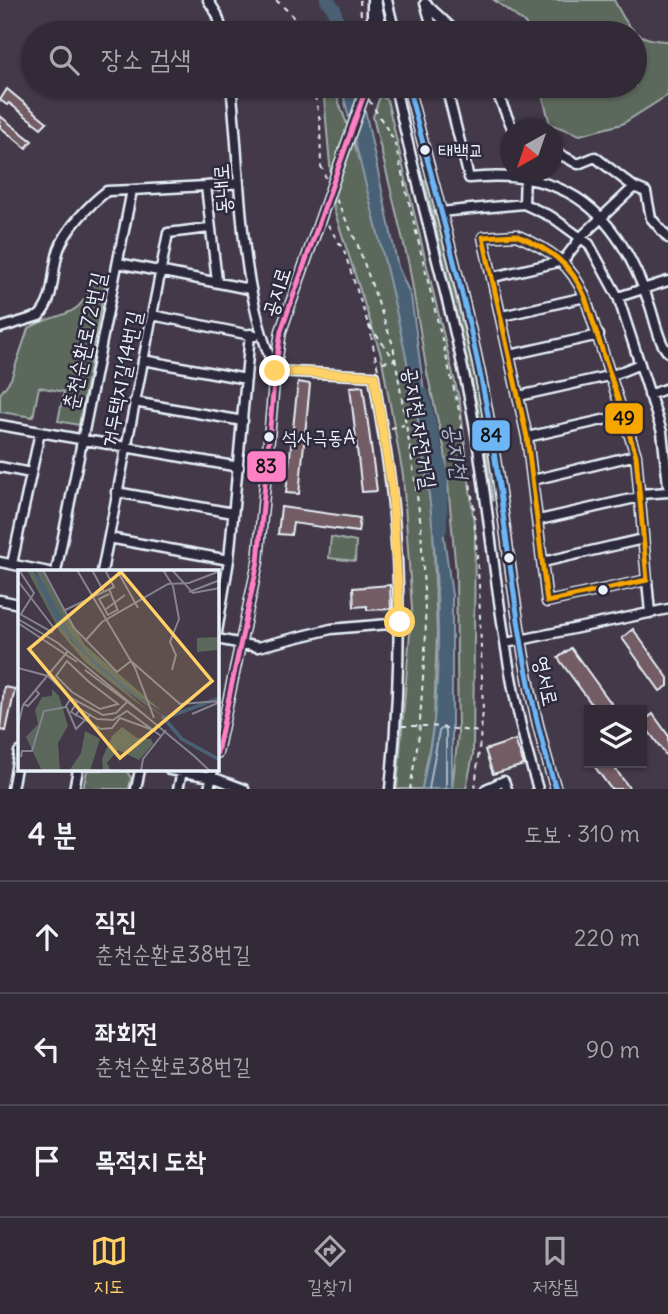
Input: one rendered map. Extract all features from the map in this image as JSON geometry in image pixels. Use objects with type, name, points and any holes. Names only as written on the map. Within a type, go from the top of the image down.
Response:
[{"type":"street","points":[[208,0],[219,21]]},
{"type":"street","points":[[373,21],[374,0]]},
{"type":"street","points":[[374,0],[381,21]]},
{"type":"street","points":[[387,0],[392,21]]},
{"type":"street","points":[[425,1],[431,21]]},
{"type":"street","points":[[425,1],[445,21]]},
{"type":"street","name":"동내로","points":[[232,98],[249,289],[261,337],[275,371]]},
{"type":"street","name":"공지로","points":[[219,744],[258,562],[281,331],[365,98]]},
{"type":"street","name":"영서로","points":[[396,98],[472,413],[506,643],[538,789]]},
{"type":"street","name":"영서로","points":[[411,98],[486,404],[520,640],[556,789]]},
{"type":"street","points":[[449,98],[469,178],[500,176]]},
{"type":"street","points":[[499,98],[508,119]]},
{"type":"street","points":[[563,156],[578,164],[595,157],[634,187],[646,192],[651,218],[668,238]]},
{"type":"street","points":[[524,204],[525,182]]},
{"type":"street","points":[[545,182],[562,188],[602,216],[627,247],[668,352]]},
{"type":"street","points":[[0,328],[39,316],[51,294],[58,251],[63,238],[107,191],[238,183]]},
{"type":"street","points":[[206,186],[217,281]]},
{"type":"street","points":[[493,277],[564,261],[582,236],[634,187]]},
{"type":"street","name":"춘천순환로72번길","points":[[56,570],[132,190]]},
{"type":"street","points":[[440,212],[524,204],[582,236],[618,297],[649,395],[665,432],[668,485]]},
{"type":"street","name":"거두택지길14번길","points":[[102,570],[169,233],[209,228]]},
{"type":"street","points":[[647,580],[547,602],[527,437],[483,237],[516,235],[564,261],[579,281],[613,375],[636,455],[650,612]]},
{"type":"street","points":[[118,263],[249,289]]},
{"type":"street","points":[[618,297],[668,281]]},
{"type":"street","points":[[502,316],[585,297]]},
{"type":"street","points":[[152,315],[261,337]]},
{"type":"street","points":[[219,605],[229,560],[250,334]]},
{"type":"street","points":[[510,355],[598,335]]},
{"type":"street","points":[[143,360],[246,379]]},
{"type":"street","points":[[519,396],[613,375],[640,364]]},
{"type":"street","points":[[275,371],[374,376],[392,489],[400,622],[397,718],[390,789]]},
{"type":"street","points":[[649,395],[668,388]]},
{"type":"street","points":[[134,402],[243,421]]},
{"type":"street","points":[[527,437],[625,415]]},
{"type":"street","points":[[0,425],[239,467]]},
{"type":"street","points":[[12,565],[40,432]]},
{"type":"street","points":[[533,480],[636,455]]},
{"type":"street","points":[[0,467],[31,473]]},
{"type":"street","points":[[117,492],[233,513]]},
{"type":"street","points":[[539,520],[668,492]]},
{"type":"street","points":[[109,538],[229,560]]},
{"type":"street","points":[[543,562],[643,539]]},
{"type":"street","points":[[0,562],[38,570]]},
{"type":"street","points":[[498,592],[505,597],[512,592]]},
{"type":"street","points":[[0,600],[18,604]]},
{"type":"street","points":[[506,643],[668,609]]},
{"type":"street","points":[[219,640],[258,647],[331,629],[400,622]]},
{"type":"street","points":[[514,686],[520,680],[529,686]]},
{"type":"street","points":[[12,789],[18,757]]},
{"type":"street","points":[[178,789],[182,772],[213,773],[244,789]]},
{"type":"street","points":[[209,789],[213,773]]},
{"type":"street","points":[[486,789],[504,781],[507,789]]},
{"type":"path","points":[[276,0],[295,21]]},
{"type":"path","points":[[360,0],[361,21]]},
{"type":"path","points":[[315,98],[320,121],[321,166],[327,180]]},
{"type":"path","points":[[373,98],[394,140],[459,410],[474,509],[480,586],[481,732],[475,789]]},
{"type":"path","name":"공지천 자전거길","points":[[332,191],[357,243],[393,345],[421,526],[426,634],[420,726],[410,789]]},
{"type":"path","points":[[321,216],[344,251],[368,324],[377,362],[378,375],[374,381]]},
{"type":"path","points":[[368,324],[395,360]]},
{"type":"path","points":[[377,362],[395,360]]},
{"type":"path","points":[[391,428],[405,425]]},
{"type":"path","points":[[401,726],[430,726],[481,732]]},
{"type":"green space","points":[[494,0],[614,0],[626,21],[522,21]]},
{"type":"green space","points":[[647,38],[668,41],[668,95],[622,124],[580,135],[563,129],[563,119],[549,119],[543,98],[647,98]]},
{"type":"green space","points":[[324,98],[337,98],[383,223],[409,338],[433,526],[437,632],[434,722],[422,789],[397,789],[412,609],[403,475],[381,355],[334,210]]},
{"type":"green space","points":[[379,98],[387,100],[460,403],[475,532],[473,755],[466,789],[452,789],[458,734],[456,572],[445,452],[427,373],[409,265],[373,117]]},
{"type":"green space","points":[[425,181],[429,184],[481,404],[493,501],[477,404]]},
{"type":"green space","points":[[94,276],[106,279],[79,425],[58,421],[64,392],[39,387],[33,417],[0,412],[0,394],[11,379],[28,329],[76,309],[89,291]]},
{"type":"green space","points":[[331,537],[356,542],[355,561],[329,558]]},
{"type":"green space","points":[[87,772],[127,772],[131,778],[129,789],[83,789]]},
{"type":"water","points":[[344,98],[363,98],[398,267],[411,296],[452,595],[452,789],[422,789],[434,721],[438,641],[436,560],[414,400],[380,242]]},
{"type":"building","points":[[7,89],[47,122],[41,128],[9,103],[7,105],[0,100]]},
{"type":"building","points":[[0,116],[32,141],[26,148],[0,127]]},
{"type":"building","points":[[298,382],[310,384],[299,494],[286,493]]},
{"type":"building","points":[[363,386],[377,491],[362,492],[350,387]]},
{"type":"building","points":[[281,507],[360,518],[358,532],[293,523],[291,535],[278,534]]},
{"type":"building","points":[[390,585],[391,609],[367,610],[367,606],[354,607],[353,588]]},
{"type":"building","points":[[633,629],[668,678],[668,686],[660,691],[622,638]]},
{"type":"building","points":[[571,648],[612,705],[592,705],[558,658]]},
{"type":"building","points":[[4,687],[15,689],[6,731],[0,730]]},
{"type":"building","points":[[653,714],[668,735],[668,758],[647,729],[647,718]]},
{"type":"building","points":[[515,740],[524,765],[493,774],[485,750]]},
{"type":"building","points":[[596,768],[615,768],[630,789],[611,789]]},
{"type":"waterway","name":"공지천","points":[[327,0],[334,9],[336,21]]},
{"type":"waterway","name":"공지천","points":[[422,394],[441,473],[440,529]]},
{"type":"transit line","name":"83","points":[[219,744],[258,562],[281,331],[363,98]]},
{"type":"transit line","name":"84","points":[[411,98],[478,364],[494,452],[522,646],[542,742],[556,789]]},
{"type":"transit line","name":"49","points":[[516,235],[558,258],[573,275],[585,297],[636,455],[647,580],[547,602],[527,437],[483,237],[516,235]]},
{"type":"place","name":"태백교","points":[[425,150]]},
{"type":"place","name":"석사극동A","points":[[269,437]]},
{"type":"route","points":[[275,371],[374,376],[392,489],[400,622]]}]
